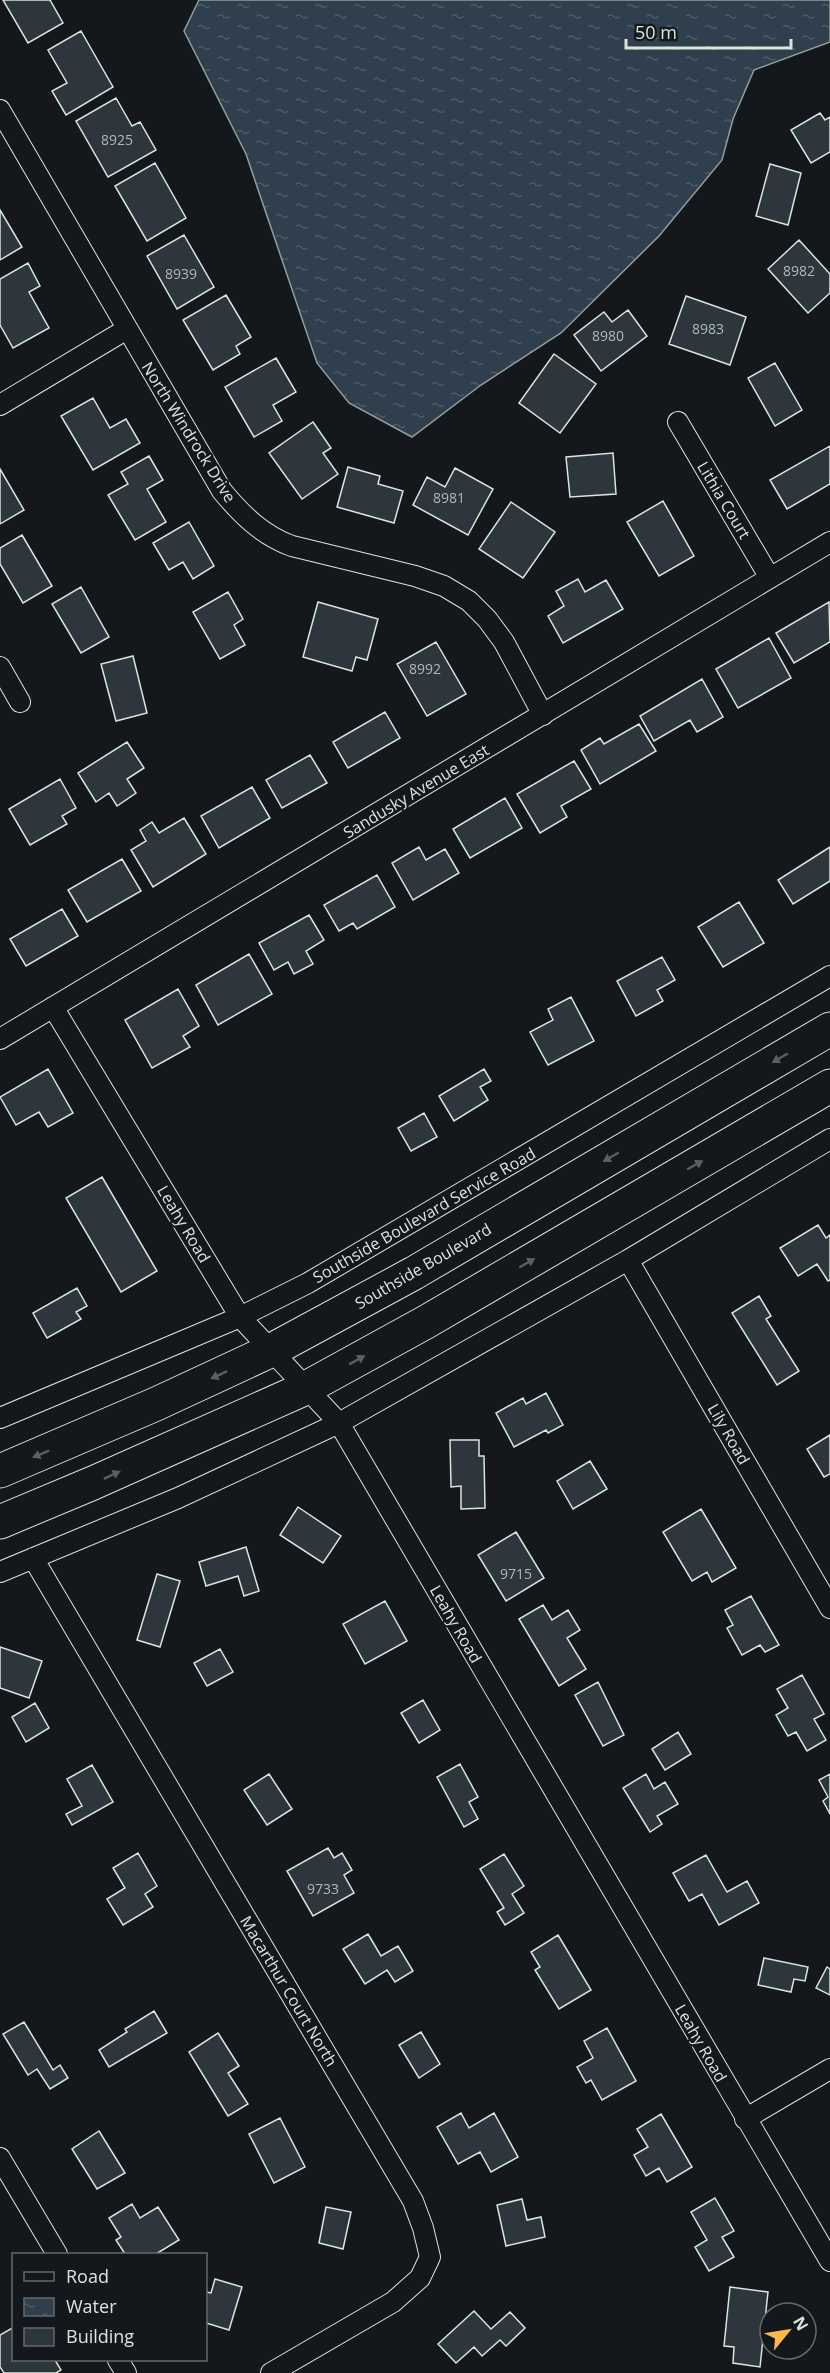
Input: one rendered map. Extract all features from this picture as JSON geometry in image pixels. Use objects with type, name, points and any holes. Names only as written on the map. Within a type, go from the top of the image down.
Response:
[{"type":"highway","name":"Southside Boulevard","points":[[0,1471],[156,1404],[272,1350],[419,1270],[830,1029]]},
{"type":"highway","points":[[0,1522],[306,1388],[426,1322],[830,1086]]},
{"type":"street","name":"North Windrock Drive","points":[[0,110],[222,491],[241,514],[277,540],[292,546],[415,576],[444,586],[469,601],[487,619],[504,642],[543,715]]},
{"type":"street","points":[[0,405],[127,330]]},
{"type":"street","name":"Lithia Court","points":[[678,422],[770,578]]},
{"type":"street","name":"Sandusky Avenue East","points":[[0,1039],[830,542]]},
{"type":"street","points":[[0,667],[20,702]]},
{"type":"street","name":"Southside Boulevard Service Road","points":[[0,1418],[240,1317],[308,1283],[830,976]]},
{"type":"street","name":"Leahy Road","points":[[53,1008],[240,1317],[339,1423],[830,2261]]},
{"type":"street","points":[[0,1572],[178,1498],[339,1423],[628,1260],[830,1138]]},
{"type":"street","name":"Lily Road","points":[[628,1260],[830,1608]]},
{"type":"street","name":"Macarthur Court North","points":[[33,1558],[413,2201],[423,2228],[430,2257],[420,2278],[393,2302],[271,2373]]},
{"type":"street","points":[[745,2119],[830,2069]]},
{"type":"street","points":[[0,2158],[56,2253]]},
{"type":"water","points":[[199,0],[830,0],[830,42],[754,70],[733,119],[722,160],[659,236],[561,333],[481,385],[412,437],[349,403],[317,363],[246,154],[184,31]]},
{"type":"building","points":[[3,0],[50,0],[63,23],[28,43]]},
{"type":"building","points":[[81,31],[113,87],[66,115],[52,91],[67,83],[48,50]]},
{"type":"building","points":[[116,98],[132,126],[140,122],[156,150],[108,177],[76,121]]},
{"type":"building","points":[[820,113],[825,120],[830,117],[830,152],[811,163],[791,130]]},
{"type":"building","points":[[155,163],[186,218],[147,241],[115,186]]},
{"type":"building","points":[[770,164],[801,173],[788,225],[756,216]]},
{"type":"building","points":[[0,210],[22,247],[0,260]]},
{"type":"building","points":[[184,235],[214,287],[177,309],[147,256]]},
{"type":"building","points":[[799,240],[830,274],[830,293],[808,313],[768,269]]},
{"type":"building","points":[[28,263],[40,286],[29,292],[49,328],[13,348],[0,325],[0,279]]},
{"type":"building","points":[[226,295],[251,337],[236,346],[240,354],[213,370],[183,320]]},
{"type":"building","points":[[686,296],[746,317],[730,365],[669,344]]},
{"type":"building","points":[[628,310],[647,336],[601,371],[574,335],[604,312],[612,322]]},
{"type":"building","points":[[554,354],[596,384],[560,433],[519,403]]},
{"type":"building","points":[[276,358],[296,392],[273,405],[282,421],[254,437],[225,387]]},
{"type":"building","points":[[775,363],[802,410],[775,426],[748,378]]},
{"type":"building","points":[[93,398],[110,428],[126,419],[140,443],[93,470],[61,416]]},
{"type":"building","points":[[313,422],[331,448],[323,453],[338,474],[302,499],[269,453]]},
{"type":"building","points":[[830,446],[830,484],[787,509],[770,480]]},
{"type":"building","points":[[613,453],[616,494],[570,497],[566,457]]},
{"type":"building","points":[[149,456],[163,480],[147,489],[166,522],[135,540],[108,495],[128,484],[121,472]]},
{"type":"building","points":[[348,467],[380,476],[378,484],[403,491],[394,523],[337,507]]},
{"type":"building","points":[[455,468],[493,489],[468,535],[413,505],[427,477],[445,487]]},
{"type":"building","points":[[0,469],[24,510],[0,524]]},
{"type":"building","points":[[663,501],[694,556],[659,576],[627,522]]},
{"type":"building","points":[[511,502],[555,532],[523,578],[479,549]]},
{"type":"building","points":[[189,522],[214,566],[193,579],[183,562],[169,570],[153,543]]},
{"type":"building","points":[[22,535],[52,586],[23,603],[0,564],[0,548]]},
{"type":"building","points":[[578,579],[585,592],[606,580],[623,609],[563,643],[548,616],[564,606],[556,591]]},
{"type":"building","points":[[81,587],[109,637],[81,653],[52,604]]},
{"type":"building","points":[[228,592],[243,619],[234,625],[245,645],[220,659],[193,612]]},
{"type":"building","points":[[318,602],[378,619],[367,660],[356,657],[352,671],[303,657]]},
{"type":"building","points":[[829,602],[830,642],[794,663],[776,633]]},
{"type":"building","points":[[769,638],[791,678],[738,708],[716,669]]},
{"type":"building","points":[[436,642],[466,694],[427,716],[397,664]]},
{"type":"building","points":[[133,656],[147,713],[116,721],[101,664]]},
{"type":"building","points":[[702,679],[723,717],[697,732],[690,720],[654,741],[640,716]]},
{"type":"building","points":[[385,712],[400,738],[348,768],[333,742]]},
{"type":"building","points":[[639,724],[656,751],[600,784],[581,750],[600,738],[604,744]]},
{"type":"building","points":[[127,742],[144,768],[127,779],[136,793],[117,806],[109,793],[96,802],[78,773]]},
{"type":"building","points":[[310,755],[327,783],[282,808],[266,780]]},
{"type":"building","points":[[574,761],[591,789],[561,806],[567,817],[540,833],[517,794]]},
{"type":"building","points":[[60,779],[76,808],[62,816],[67,824],[30,845],[9,809]]},
{"type":"building","points":[[252,787],[270,818],[219,848],[201,816]]},
{"type":"building","points":[[505,798],[522,828],[470,858],[453,829]]},
{"type":"building","points":[[184,818],[206,854],[153,887],[131,850],[146,841],[140,830],[152,822],[159,833]]},
{"type":"building","points":[[419,847],[426,860],[445,849],[459,873],[413,900],[392,863]]},
{"type":"building","points":[[830,847],[830,881],[793,904],[778,880]]},
{"type":"building","points":[[122,859],[141,891],[87,922],[68,890]]},
{"type":"building","points":[[377,875],[395,907],[357,929],[353,923],[339,931],[324,905]]},
{"type":"building","points":[[739,902],[764,943],[723,967],[698,927]]},
{"type":"building","points":[[62,909],[78,936],[26,966],[10,939]]},
{"type":"building","points":[[309,915],[324,940],[306,951],[313,964],[294,974],[288,962],[274,970],[259,943]]},
{"type":"building","points":[[249,954],[272,994],[218,1025],[196,985]]},
{"type":"building","points":[[662,957],[675,980],[657,990],[663,1001],[636,1016],[617,981]]},
{"type":"building","points":[[178,989],[199,1026],[183,1036],[190,1047],[152,1068],[125,1020]]},
{"type":"building","points":[[571,997],[594,1041],[548,1065],[530,1032],[553,1020],[548,1009]]},
{"type":"building","points":[[48,1069],[73,1113],[48,1127],[39,1112],[16,1125],[0,1097]]},
{"type":"building","points":[[484,1069],[491,1081],[480,1087],[488,1100],[454,1121],[439,1096]]},
{"type":"building","points":[[424,1113],[437,1137],[411,1151],[398,1128]]},
{"type":"building","points":[[102,1177],[157,1271],[121,1292],[66,1198]]},
{"type":"building","points":[[818,1225],[826,1238],[830,1235],[830,1280],[828,1281],[817,1264],[798,1276],[780,1248]]},
{"type":"building","points":[[77,1288],[87,1306],[76,1312],[81,1319],[47,1338],[33,1313]]},
{"type":"building","points":[[759,1296],[771,1316],[766,1319],[799,1371],[777,1385],[732,1313]]},
{"type":"building","points":[[546,1393],[563,1425],[548,1433],[546,1430],[514,1447],[496,1413],[523,1398],[526,1404]]},
{"type":"building","points":[[830,1435],[830,1474],[824,1477],[807,1449]]},
{"type":"building","points":[[450,1440],[479,1440],[479,1456],[484,1456],[485,1508],[461,1509],[461,1486],[451,1487]]},
{"type":"building","points":[[590,1461],[607,1489],[573,1509],[557,1481]]},
{"type":"building","points":[[298,1507],[341,1536],[323,1563],[280,1535]]},
{"type":"building","points":[[701,1509],[736,1568],[712,1582],[707,1572],[692,1581],[663,1532]]},
{"type":"building","points":[[516,1532],[544,1578],[506,1601],[478,1555]]},
{"type":"building","points":[[246,1547],[259,1591],[244,1596],[238,1576],[206,1586],[199,1562]]},
{"type":"building","points":[[157,1574],[180,1581],[160,1647],[137,1640]]},
{"type":"building","points":[[751,1596],[779,1645],[765,1652],[760,1645],[742,1655],[727,1628],[733,1625],[725,1610]]},
{"type":"building","points":[[385,1601],[407,1641],[365,1664],[343,1624]]},
{"type":"building","points":[[543,1605],[552,1620],[568,1610],[580,1630],[567,1638],[586,1669],[559,1686],[519,1619]]},
{"type":"building","points":[[0,1647],[42,1661],[29,1698],[0,1688]]},
{"type":"building","points":[[220,1649],[233,1672],[207,1686],[194,1663]]},
{"type":"building","points":[[802,1675],[824,1714],[814,1719],[826,1740],[807,1751],[796,1732],[788,1736],[776,1715],[788,1708],[777,1689]]},
{"type":"building","points":[[598,1682],[624,1735],[603,1746],[575,1695]]},
{"type":"building","points":[[423,1700],[440,1730],[419,1743],[401,1713]]},
{"type":"building","points":[[35,1703],[49,1728],[26,1742],[12,1717]]},
{"type":"building","points":[[678,1732],[691,1754],[665,1770],[652,1749]]},
{"type":"building","points":[[460,1764],[478,1797],[469,1802],[478,1819],[464,1827],[437,1777]]},
{"type":"building","points":[[92,1765],[113,1802],[72,1825],[66,1814],[82,1806],[67,1779]]},
{"type":"building","points":[[269,1774],[292,1809],[267,1825],[244,1790]]},
{"type":"building","points":[[646,1774],[654,1789],[665,1782],[678,1804],[657,1816],[662,1824],[650,1832],[623,1788]]},
{"type":"building","points":[[830,1774],[830,1814],[823,1801],[828,1797],[819,1780]]},
{"type":"building","points":[[328,1848],[334,1858],[342,1853],[352,1870],[344,1875],[354,1893],[313,1916],[287,1871]]},
{"type":"building","points":[[138,1853],[157,1886],[145,1894],[153,1907],[123,1925],[107,1899],[125,1888],[113,1868]]},
{"type":"building","points":[[504,1854],[524,1886],[512,1894],[524,1913],[505,1925],[497,1912],[504,1908],[480,1869]]},
{"type":"building","points":[[706,1855],[727,1892],[747,1881],[759,1903],[719,1925],[702,1894],[689,1901],[673,1873]]},
{"type":"building","points":[[368,1934],[381,1956],[398,1946],[413,1971],[395,1982],[387,1970],[365,1984],[343,1949]]},
{"type":"building","points":[[558,1935],[591,1990],[559,2009],[535,1970],[540,1967],[531,1952]]},
{"type":"building","points":[[764,1958],[808,1967],[805,1981],[794,1979],[791,1992],[758,1985]]},
{"type":"building","points":[[827,1967],[830,1969],[830,1995],[816,1988]]},
{"type":"building","points":[[154,2011],[167,2033],[109,2067],[99,2050],[127,2032],[125,2029]]},
{"type":"building","points":[[24,2022],[53,2070],[60,2065],[68,2078],[50,2089],[37,2069],[28,2075],[3,2034]]},
{"type":"building","points":[[607,2028],[636,2081],[602,2100],[591,2080],[586,2083],[577,2067],[593,2058],[584,2041]]},
{"type":"building","points":[[421,2032],[440,2064],[419,2078],[399,2045]]},
{"type":"building","points":[[218,2033],[239,2066],[228,2073],[248,2104],[228,2116],[189,2052]]},
{"type":"building","points":[[461,2113],[469,2128],[494,2113],[518,2157],[491,2172],[480,2152],[458,2164],[437,2127]]},
{"type":"building","points":[[661,2114],[692,2167],[667,2182],[659,2168],[646,2176],[634,2155],[648,2147],[637,2129]]},
{"type":"building","points":[[280,2118],[305,2167],[274,2183],[249,2134]]},
{"type":"building","points":[[99,2131],[125,2173],[97,2189],[72,2149]]},
{"type":"building","points":[[715,2198],[734,2231],[722,2237],[734,2257],[709,2271],[695,2247],[707,2240],[691,2212]]},
{"type":"building","points":[[522,2199],[527,2220],[541,2217],[545,2237],[506,2246],[497,2205]]},
{"type":"building","points":[[132,2204],[140,2218],[158,2207],[179,2240],[158,2253],[124,2253],[116,2240],[121,2237],[109,2218]]},
{"type":"building","points":[[326,2207],[351,2212],[343,2249],[319,2243]]},
{"type":"building","points":[[215,2279],[242,2287],[229,2330],[207,2323],[207,2292],[211,2293]]},
{"type":"building","points":[[730,2287],[768,2292],[767,2301],[758,2301],[758,2361],[761,2361],[760,2367],[733,2363],[734,2347],[724,2346]]},
{"type":"building","points":[[474,2311],[491,2329],[510,2312],[525,2328],[506,2346],[500,2340],[482,2356],[474,2347],[456,2363],[438,2344]]},
{"type":"building","points":[[12,2328],[12,2361],[56,2361],[61,2370],[56,2373],[4,2373],[0,2367],[0,2335]]}]
